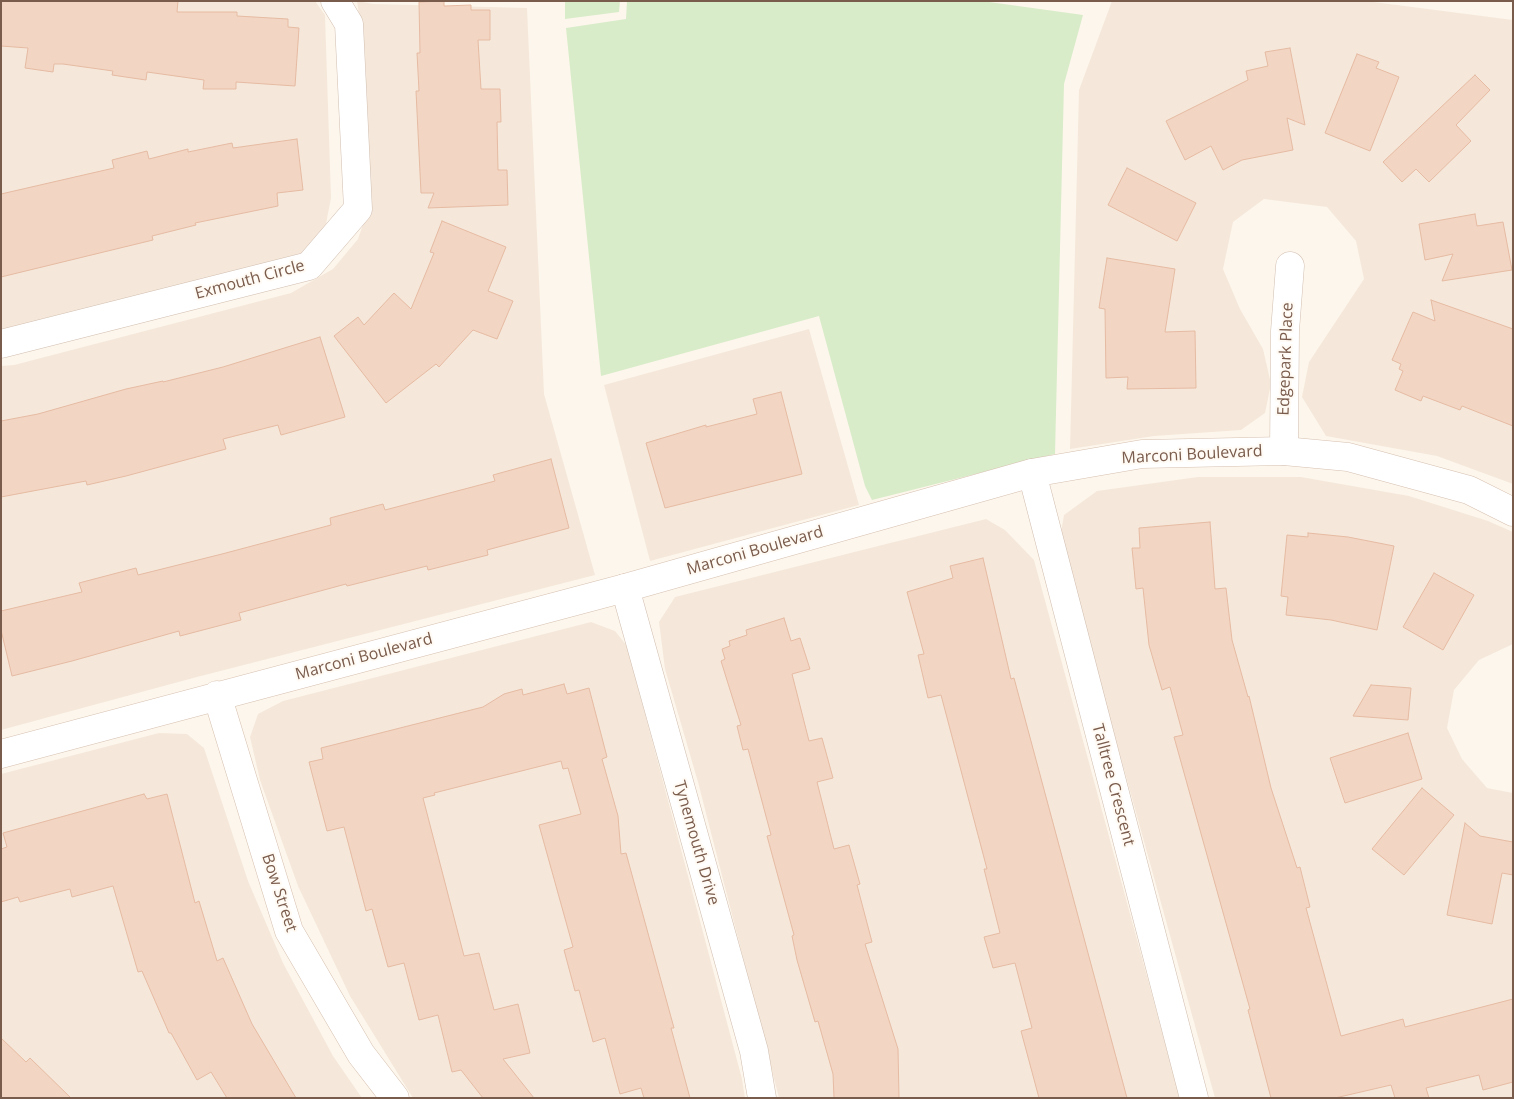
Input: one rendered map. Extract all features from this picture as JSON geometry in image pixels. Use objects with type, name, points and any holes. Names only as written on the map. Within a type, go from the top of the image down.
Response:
[{"type":"street","name":"Exmouth Circle","points":[[1,344],[309,266],[358,209],[349,24],[336,1]]},
{"type":"street","name":"Edgepark Place","points":[[1284,451],[1285,331],[1290,266]]},
{"type":"street","name":"Marconi Boulevard","points":[[1,754],[625,588],[1032,472],[1142,454],[1284,451],[1348,457],[1469,490],[1513,512]]},
{"type":"street","name":"Talltree Crescent","points":[[1032,472],[1194,1098]]},
{"type":"street","name":"Tynemouth Drive","points":[[625,588],[754,1051],[762,1098]]},
{"type":"street","name":"Bow Street","points":[[217,695],[290,931],[361,1054],[395,1098]]},
{"type":"shaded area","points":[[1,1],[315,1],[325,15],[331,198],[325,229],[302,253],[25,327],[1,330]]},
{"type":"shaded area","points":[[357,1],[373,4],[527,8],[544,394],[595,575],[197,677],[1,730],[1,366],[14,365],[291,293],[333,269],[358,239],[370,204],[365,55]]},
{"type":"shaded area","points":[[1112,1],[1366,1],[1513,20],[1513,484],[1437,456],[1326,436],[1302,397],[1309,362],[1364,279],[1356,241],[1327,207],[1264,199],[1233,222],[1223,269],[1240,309],[1263,349],[1271,384],[1265,413],[1241,430],[1154,436],[1070,449],[1079,90]]},
{"type":"shaded area","points":[[809,329],[859,505],[650,561],[604,385]]},
{"type":"shaded area","points":[[1198,477],[1301,477],[1409,496],[1488,521],[1513,532],[1513,644],[1479,660],[1454,690],[1447,728],[1462,759],[1487,788],[1513,793],[1513,1098],[1215,1098],[1060,538],[1064,515],[1097,491]]},
{"type":"shaded area","points":[[986,519],[1005,530],[1034,560],[1180,1098],[779,1098],[698,782],[665,669],[659,622],[675,597]]},
{"type":"shaded area","points":[[591,622],[615,631],[627,646],[742,1079],[745,1098],[413,1098],[350,996],[298,886],[260,780],[250,737],[258,714],[283,701]]},
{"type":"shaded area","points":[[159,733],[187,734],[204,748],[248,881],[283,963],[333,1056],[362,1098],[1,1098],[1,774]]},
{"type":"green space","points":[[565,1],[620,1],[619,12],[565,19]]},
{"type":"green space","points":[[627,1],[982,1],[1083,15],[1064,84],[1055,454],[872,500],[865,486],[819,316],[601,376],[566,28],[626,19]]},
{"type":"building","points":[[1,1],[178,1],[177,12],[237,12],[237,16],[288,19],[288,27],[299,28],[295,86],[236,82],[236,89],[203,89],[204,80],[147,72],[146,80],[112,75],[113,71],[63,64],[54,64],[53,72],[25,68],[28,48],[1,46]]},
{"type":"building","points":[[444,1],[444,6],[471,5],[471,10],[490,10],[490,40],[478,40],[481,89],[500,89],[501,122],[497,122],[498,170],[507,170],[508,205],[428,208],[434,193],[421,193],[416,91],[419,91],[417,53],[420,53],[419,2]]},
{"type":"building","points":[[1290,48],[1305,125],[1287,118],[1293,150],[1242,160],[1223,170],[1211,146],[1185,160],[1166,121],[1248,80],[1246,71],[1268,66],[1265,52]]},
{"type":"building","points":[[1357,54],[1379,62],[1376,68],[1399,77],[1370,151],[1325,133]]},
{"type":"building","points":[[1475,75],[1490,90],[1456,125],[1471,141],[1429,182],[1416,169],[1402,182],[1383,162]]},
{"type":"building","points":[[297,139],[303,190],[277,193],[278,206],[195,223],[196,225],[152,236],[153,240],[1,277],[1,194],[114,168],[112,160],[147,151],[149,159],[188,149],[188,152],[232,143],[233,148]]},
{"type":"building","points":[[1127,168],[1196,203],[1177,241],[1108,205]]},
{"type":"building","points":[[1475,214],[1477,226],[1503,222],[1512,270],[1442,281],[1453,254],[1425,260],[1419,224]]},
{"type":"building","points":[[442,221],[506,247],[488,291],[513,301],[497,339],[473,330],[439,367],[436,364],[386,403],[334,336],[358,317],[364,325],[394,293],[411,309],[434,253],[430,252]]},
{"type":"building","points":[[1107,258],[1175,269],[1165,332],[1195,331],[1196,388],[1127,389],[1128,377],[1106,378],[1105,309],[1099,308]]},
{"type":"building","points":[[1431,300],[1513,329],[1513,426],[1462,406],[1460,410],[1423,396],[1421,401],[1395,390],[1403,371],[1399,369],[1401,364],[1392,360],[1413,312],[1435,321]]},
{"type":"building","points":[[320,337],[345,417],[281,435],[278,425],[223,439],[226,449],[126,476],[87,485],[86,481],[1,497],[1,421],[38,414],[126,389],[223,367]]},
{"type":"building","points":[[781,392],[802,474],[665,508],[646,443],[706,425],[706,427],[757,414],[753,399]]},
{"type":"building","points":[[551,459],[569,528],[487,550],[488,555],[428,570],[427,566],[347,586],[346,584],[239,613],[241,620],[180,636],[179,631],[12,676],[1,630],[1,611],[82,592],[79,583],[136,568],[138,575],[331,525],[330,518],[383,504],[385,510],[495,481],[493,475]]},
{"type":"building","points":[[1210,522],[1215,589],[1226,588],[1232,640],[1249,696],[1271,788],[1297,868],[1300,867],[1310,907],[1306,908],[1341,1036],[1403,1019],[1405,1027],[1513,999],[1513,1082],[1483,1090],[1479,1075],[1426,1088],[1429,1098],[1395,1098],[1391,1085],[1335,1098],[1271,1098],[1248,1010],[1250,1009],[1174,737],[1183,735],[1170,687],[1162,690],[1149,645],[1143,588],[1136,589],[1132,548],[1140,548],[1139,528]]},
{"type":"building","points":[[1308,533],[1348,537],[1394,546],[1377,630],[1331,620],[1286,615],[1288,597],[1281,596],[1287,535],[1308,537]]},
{"type":"building","points":[[983,558],[1011,679],[1014,678],[1127,1098],[1039,1098],[1021,1031],[1032,1028],[1015,963],[993,968],[984,937],[1000,933],[984,869],[987,869],[941,695],[928,698],[918,655],[924,654],[907,592],[953,578],[950,566]]},
{"type":"building","points":[[1434,573],[1474,595],[1443,650],[1403,627]]},
{"type":"building","points":[[784,618],[791,641],[800,638],[810,669],[792,674],[809,741],[822,738],[833,778],[817,782],[834,849],[849,845],[860,884],[857,885],[872,942],[865,944],[898,1049],[899,1098],[834,1098],[833,1074],[818,1021],[815,1022],[797,960],[792,936],[794,935],[767,836],[771,835],[748,749],[743,750],[737,726],[741,725],[721,661],[725,659],[722,649],[730,646],[729,641],[747,635],[746,630]]},
{"type":"building","points":[[564,684],[567,694],[589,688],[607,757],[602,759],[618,816],[621,854],[626,853],[674,1028],[671,1028],[690,1098],[644,1098],[641,1088],[620,1094],[605,1038],[593,1042],[579,990],[575,991],[564,950],[573,947],[539,825],[581,814],[568,768],[563,769],[561,761],[434,793],[435,795],[423,798],[464,956],[479,953],[494,1010],[518,1004],[530,1053],[503,1059],[534,1098],[483,1098],[461,1070],[452,1072],[438,1015],[419,1020],[404,963],[388,967],[372,909],[366,911],[344,827],[327,831],[309,762],[323,759],[321,748],[483,707],[504,694],[522,689],[523,695]]},
{"type":"building","points":[[1371,685],[1411,688],[1408,720],[1353,716]]},
{"type":"building","points":[[1408,733],[1422,779],[1345,803],[1330,758]]},
{"type":"building","points":[[1422,788],[1454,815],[1404,875],[1372,849]]},
{"type":"building","points":[[144,794],[147,799],[167,794],[195,903],[199,901],[217,961],[223,958],[252,1024],[296,1098],[227,1098],[211,1072],[197,1080],[171,1033],[169,1033],[142,971],[138,972],[113,886],[72,897],[70,889],[20,902],[18,897],[1,902],[1,849],[7,847],[3,833]]},
{"type":"building","points":[[1465,823],[1480,836],[1513,842],[1513,875],[1502,873],[1492,924],[1447,915]]},
{"type":"building","points":[[1,1038],[26,1062],[30,1058],[71,1098],[1,1098]]}]
